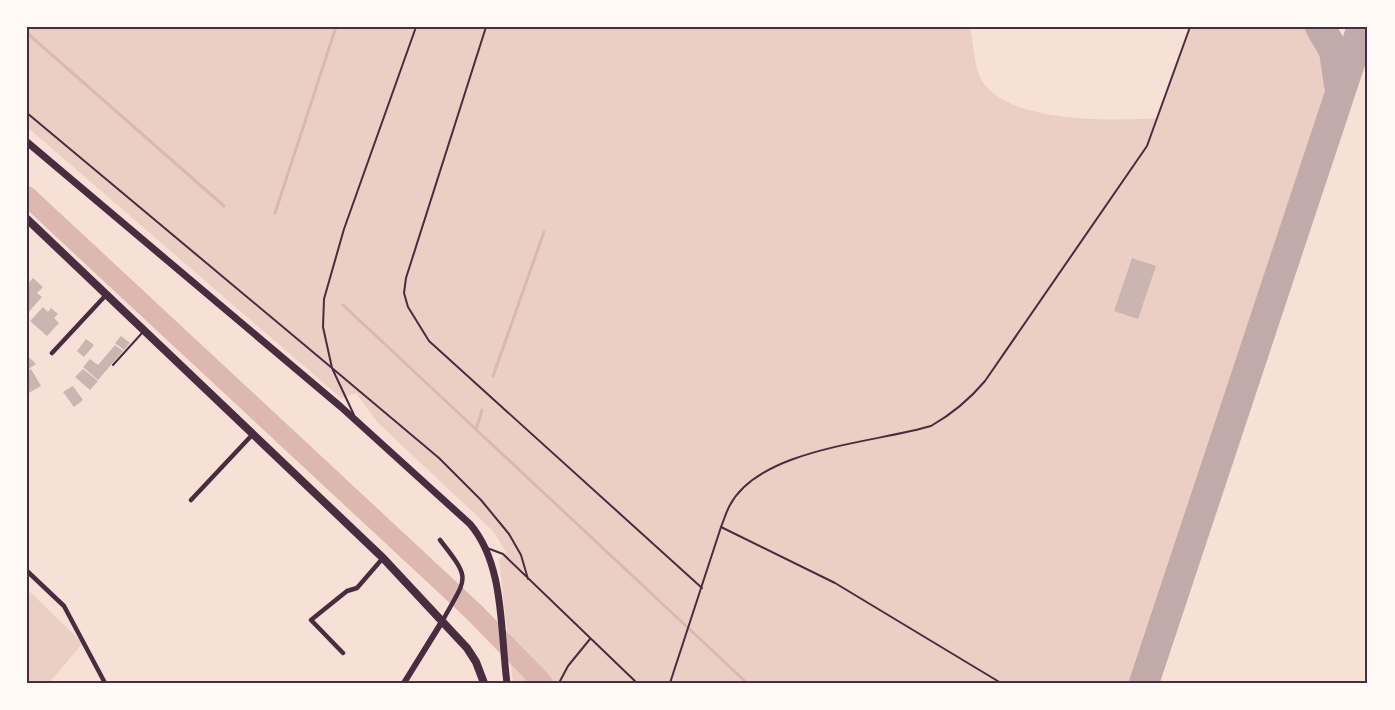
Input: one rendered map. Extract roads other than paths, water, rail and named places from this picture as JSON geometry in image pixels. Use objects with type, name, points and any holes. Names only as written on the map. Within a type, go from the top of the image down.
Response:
[{"type":"main road","points":[[27,142],[355,419],[470,524],[487,548],[497,599],[507,683]]},
{"type":"main road","points":[[27,219],[383,558],[443,620],[476,662],[484,683]]},
{"type":"street","points":[[52,353],[106,295]]},
{"type":"street","points":[[190,500],[253,434]]},
{"type":"street","points":[[404,683],[451,606],[464,576],[461,567],[440,540]]},
{"type":"street","points":[[343,653],[311,620],[347,591],[357,588],[383,558]]},
{"type":"street","points":[[27,571],[64,606],[105,683]]},
{"type":"lane","points":[[355,419],[332,368],[323,327],[324,299],[344,228],[416,27]]},
{"type":"lane","points":[[486,27],[413,251],[404,293],[408,308],[429,341],[702,588]]},
{"type":"lane","points":[[670,683],[721,527],[730,505],[739,493],[767,471],[806,454],[931,426],[951,416],[970,398],[985,381],[1147,146],[1190,27]]},
{"type":"lane","points":[[27,113],[440,458],[481,500],[509,534],[520,555],[528,579]]},
{"type":"lane","points":[[112,365],[144,331]]},
{"type":"lane","points":[[721,527],[835,583],[1001,683]]},
{"type":"lane","points":[[487,548],[503,554],[637,683]]},
{"type":"lane","points":[[559,683],[568,666],[590,639]]},
{"type":"waterway","points":[[275,213],[336,27]]},
{"type":"waterway","points":[[27,33],[224,206]]},
{"type":"waterway","points":[[27,196],[474,612],[543,683]]},
{"type":"waterway","points":[[493,376],[544,232]]},
{"type":"waterway","points":[[343,305],[747,683]]},
{"type":"waterway","points":[[476,429],[482,410]]}]
